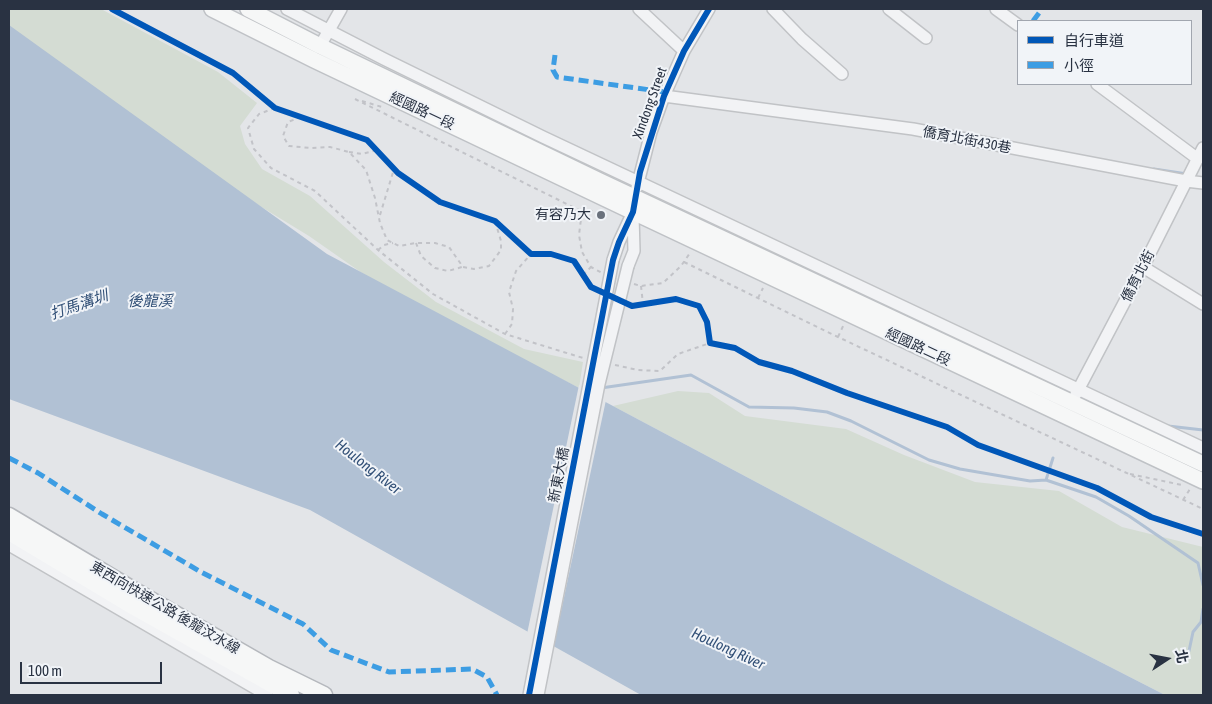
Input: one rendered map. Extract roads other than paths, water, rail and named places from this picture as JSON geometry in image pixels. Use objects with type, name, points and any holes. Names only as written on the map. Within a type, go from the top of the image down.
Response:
[{"type":"highway","name":"東西向快速公路 後龍汶水線","points":[[9,516],[261,663],[324,695]]},
{"type":"highway","name":"東西向快速公路 後龍汶水線","points":[[9,532],[129,604],[291,695]]},
{"type":"main road","name":"經國路一段","points":[[212,9],[314,60],[633,212]]},
{"type":"main road","name":"經國路一段","points":[[248,9],[320,46],[591,177],[635,196]]},
{"type":"main road","name":"經國路二段","points":[[635,196],[1203,464]]},
{"type":"main road","name":"經國路二段","points":[[633,212],[1197,484]]},
{"type":"street","points":[[287,9],[534,132],[1203,448]]},
{"type":"street","points":[[320,46],[341,9]]},
{"type":"street","points":[[639,9],[684,51]]},
{"type":"street","name":"Xindong Street","points":[[633,212],[635,196],[652,132],[664,96],[684,51],[709,9]]},
{"type":"street","points":[[773,9],[802,39],[842,74]]},
{"type":"street","points":[[889,9],[926,38]]},
{"type":"street","points":[[996,9],[1017,24]]},
{"type":"street","points":[[1098,85],[1198,159]]},
{"type":"street","name":"僑育北街430巷","points":[[664,96],[913,129],[1203,183]]},
{"type":"street","name":"僑育北街","points":[[1071,402],[1143,267],[1203,148]]},
{"type":"street","name":"新東大橋","points":[[529,695],[613,260],[618,242],[633,212]]},
{"type":"street","name":"新東大橋","points":[[538,695],[599,384],[628,266],[634,251],[633,212]]},
{"type":"street","points":[[1143,267],[1203,304]]},
{"type":"street","points":[[9,545],[267,695]]},
{"type":"water","name":"後龍溪","points":[[9,25],[327,254],[948,584],[1165,695],[641,695],[310,510],[9,399]]},
{"type":"waterway","points":[[1154,169],[1187,174]]},
{"type":"waterway","points":[[601,388],[691,375],[749,407],[794,408],[827,412],[851,421],[929,460],[960,469],[1030,481],[1046,480],[1096,497],[1129,516],[1198,563],[1203,585]]},
{"type":"waterway","points":[[1168,426],[1203,430]]},
{"type":"waterway","points":[[1046,480],[1053,458]]},
{"type":"waterway","points":[[1189,651],[1193,632],[1201,622],[1203,609]]},
{"type":"place","name":"有容乃大","points":[[601,215]]},
{"type":"water label","name":"打馬溝圳","points":[[79,305]]},
{"type":"water label","name":"Houlong River","points":[[368,467]]},
{"type":"water label","name":"Houlong River","points":[[728,649]]}]
